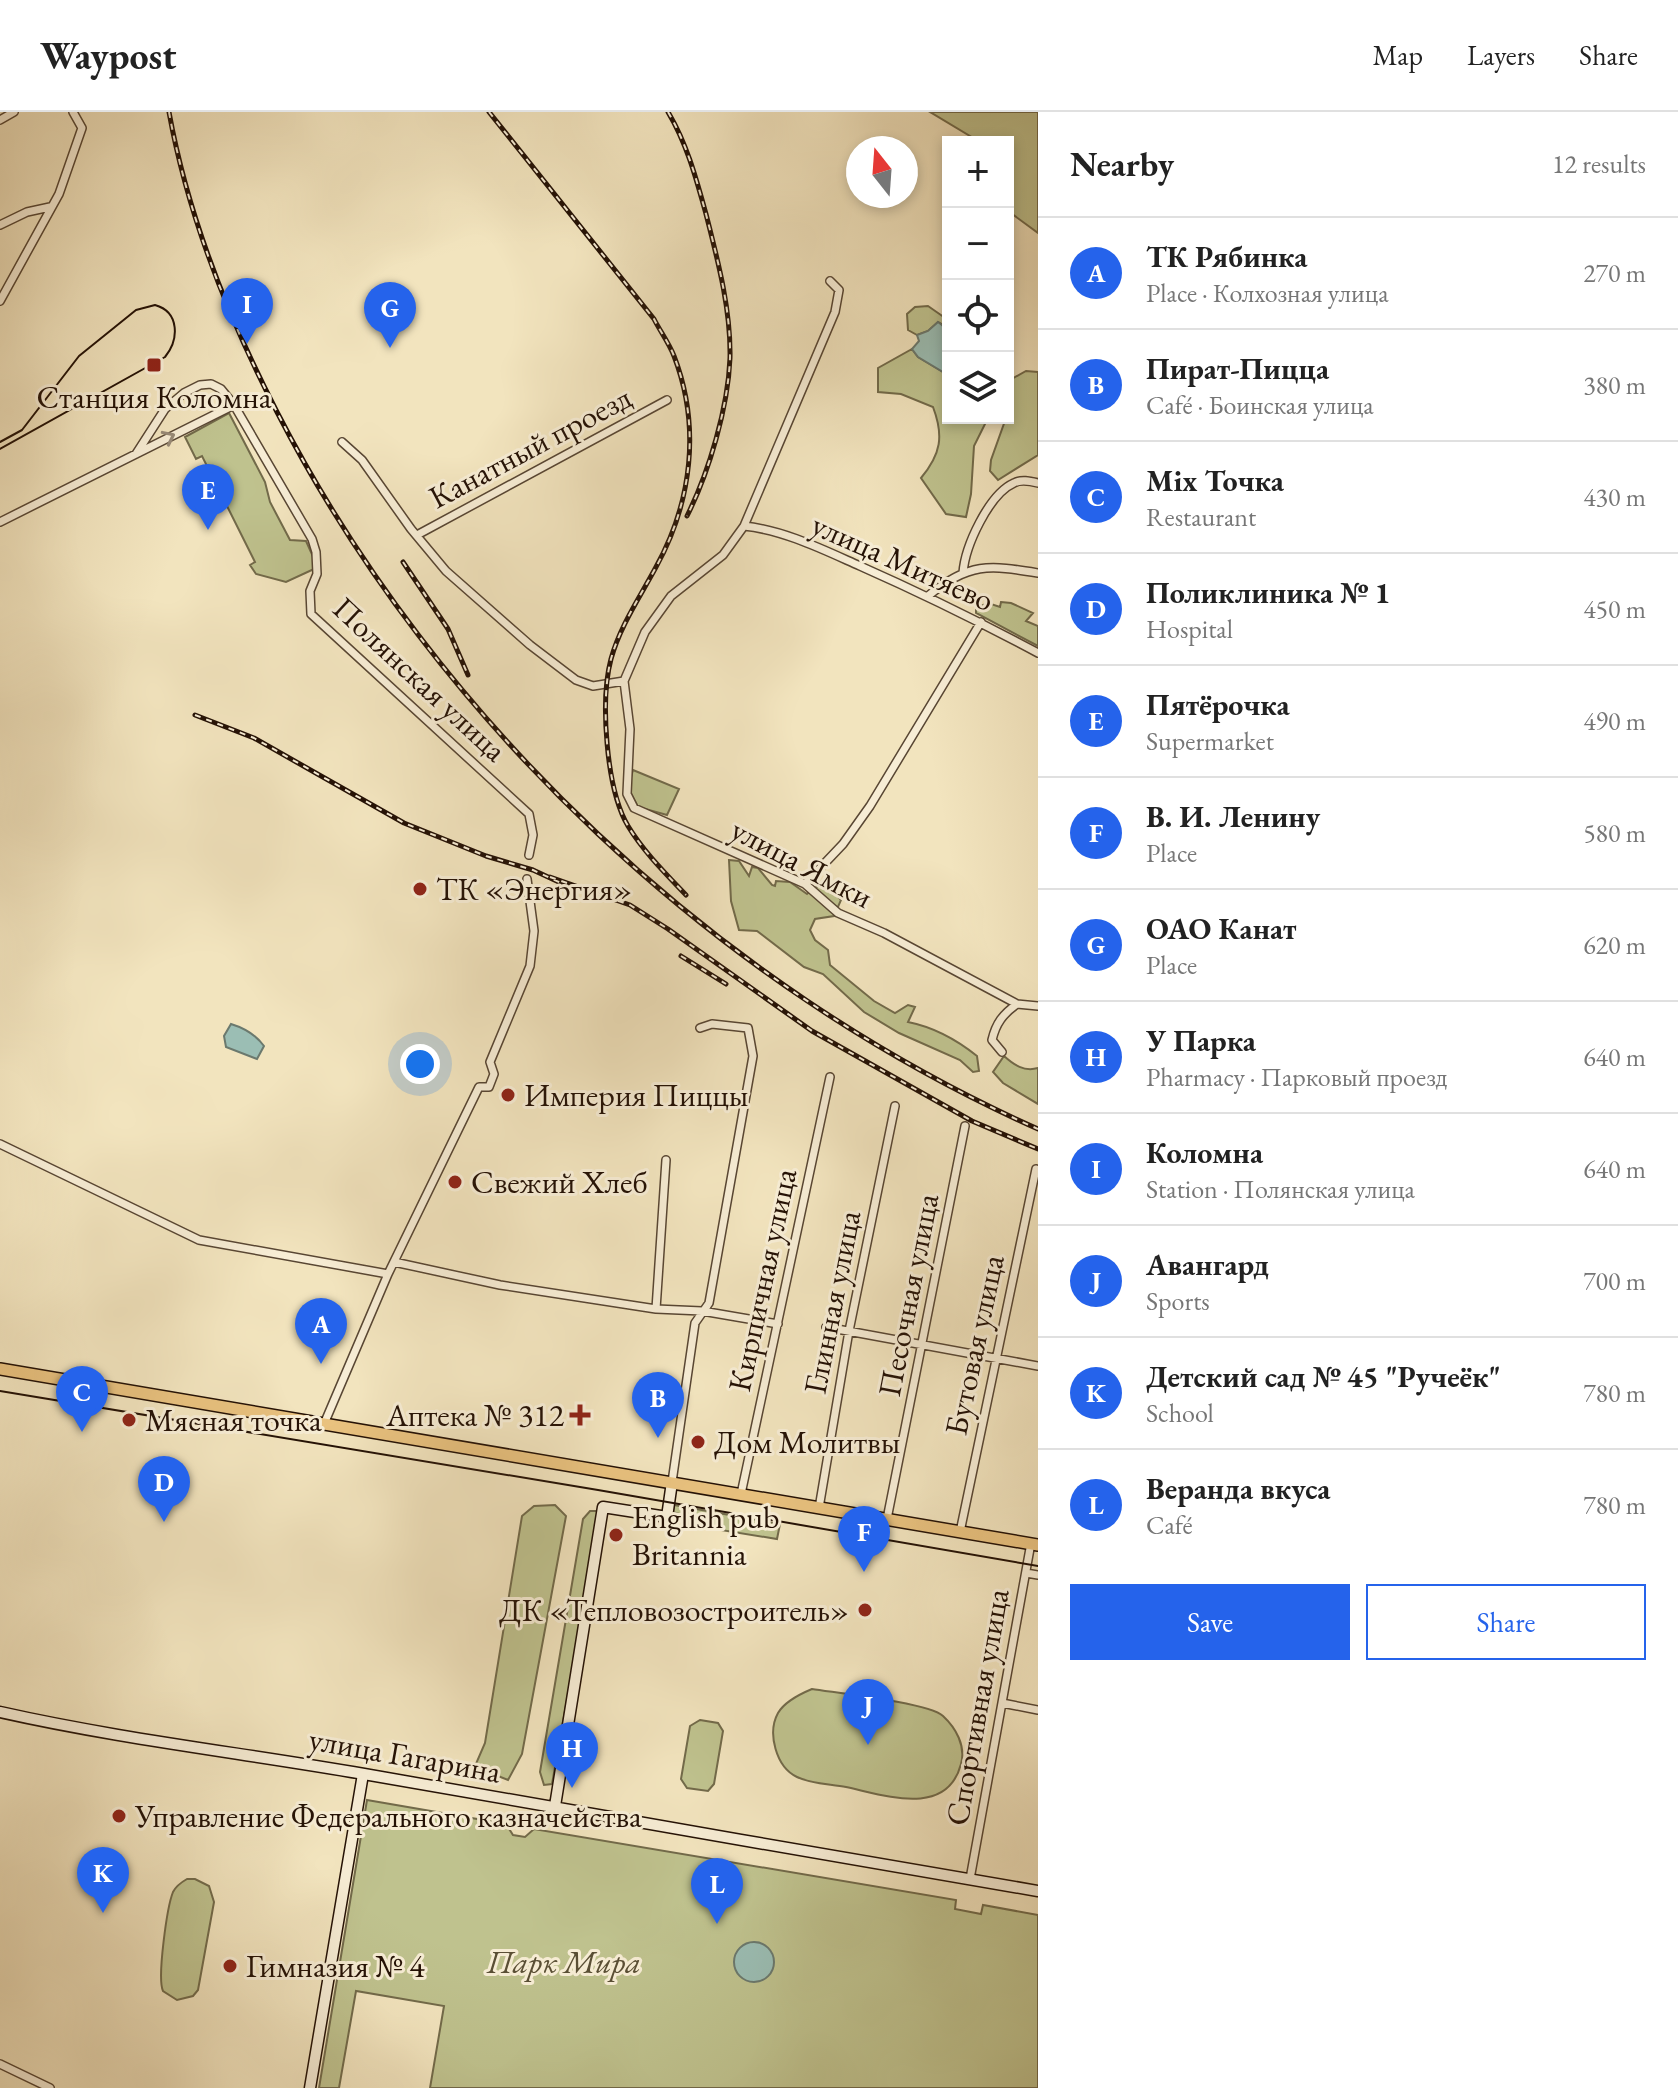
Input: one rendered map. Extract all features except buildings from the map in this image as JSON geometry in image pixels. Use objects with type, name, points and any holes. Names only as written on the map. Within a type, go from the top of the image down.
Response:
[{"type":"main road","points":[[0,1369],[960,1532],[1036,1542]]},
{"type":"street","points":[[0,120],[14,112]]},
{"type":"street","points":[[0,301],[59,194],[82,128],[73,112]]},
{"type":"street","points":[[0,225],[27,212],[50,207]]},
{"type":"street","points":[[624,681],[645,632],[671,596],[723,555],[744,526],[835,312],[839,290],[830,281]]},
{"type":"street","name":"Полянская улица","points":[[136,454],[165,409],[192,389],[211,384],[221,389],[234,405],[312,539],[317,574],[310,591],[311,614],[529,814],[533,835],[529,855]]},
{"type":"street","name":"Канатный проезд","points":[[417,535],[667,400]]},
{"type":"street","points":[[0,522],[234,405]]},
{"type":"street","name":"Канатный проезд","points":[[342,442],[362,460],[446,571],[530,645],[576,680],[593,686],[624,681]]},
{"type":"street","name":"улица Митяево","points":[[963,573],[964,558],[999,492],[1017,481],[1038,483]]},
{"type":"street","name":"улица Митяево","points":[[744,526],[759,527],[820,548],[928,596],[1038,653]]},
{"type":"street","points":[[928,596],[963,573],[984,567],[1038,573]]},
{"type":"street","points":[[805,884],[843,844],[870,806],[981,622]]},
{"type":"street","name":"улица Ямки","points":[[624,681],[630,729],[627,794],[634,808],[805,884],[838,913],[884,933],[1017,1004],[1038,1006]]},
{"type":"street","points":[[324,1424],[388,1274],[479,1087],[489,1087],[494,1074],[490,1062],[530,966],[534,931],[527,879]]},
{"type":"street","points":[[1002,1052],[992,1040],[994,1030],[999,1020],[1017,1004]]},
{"type":"street","points":[[555,1806],[603,1507],[667,1517],[695,1323],[709,1303],[753,1056],[748,1028],[712,1024],[700,1028]]},
{"type":"street","name":"Кирпичная улица","points":[[741,1494],[830,1077]]},
{"type":"street","name":"Глинная улица","points":[[819,1508],[849,1331],[895,1106]]},
{"type":"street","name":"Песочная улица","points":[[887,1519],[965,1126]]},
{"type":"street","points":[[0,1144],[199,1240],[388,1274]]},
{"type":"street","points":[[656,1309],[666,1160]]},
{"type":"street","name":"Бутовая улица","points":[[960,1532],[1036,1169]]},
{"type":"street","points":[[394,1262],[500,1285],[778,1324]]},
{"type":"street","points":[[826,1327],[1038,1366]]},
{"type":"street","name":"Спортивная улица","points":[[970,1879],[1026,1573],[1036,1542]]},
{"type":"street","points":[[1026,1573],[1038,1575]]},
{"type":"street","points":[[1002,1703],[1038,1710]]},
{"type":"street","name":"улица Гагарина","points":[[0,1712],[1038,1891]]},
{"type":"street","points":[[310,2088],[363,1774]]},
{"type":"street","points":[[0,2064],[50,2088]]},
{"type":"green space","points":[[930,112],[1038,112],[1038,233],[1014,215],[1014,136],[970,136]]},
{"type":"green space","points":[[928,306],[942,316],[942,324],[938,322],[917,335],[908,330],[907,314],[915,307]]},
{"type":"green space","points":[[912,349],[918,357],[942,371],[942,424],[985,424],[974,446],[966,517],[946,514],[921,478],[933,461],[939,444],[939,427],[933,407],[901,394],[878,392],[878,368]]},
{"type":"green space","points":[[1026,371],[1038,372],[1038,455],[998,480],[990,471],[991,460],[1004,424],[1014,424],[1014,378]]},
{"type":"green space","points":[[229,413],[265,482],[270,502],[290,540],[306,541],[315,561],[314,569],[286,582],[256,574],[250,565],[255,562],[202,456],[196,459],[185,437]]},
{"type":"green space","points":[[1001,602],[1033,613],[1026,621],[1038,626],[1038,646],[976,613],[976,608],[988,603],[1000,607]]},
{"type":"green space","points":[[633,770],[679,789],[667,815],[638,807],[628,788]]},
{"type":"green space","points":[[729,860],[739,861],[749,876],[752,867],[758,868],[775,886],[776,881],[790,882],[807,894],[814,887],[828,885],[841,900],[834,916],[815,919],[810,930],[815,940],[828,950],[830,965],[874,1001],[895,1013],[908,1005],[915,1007],[908,1022],[936,1031],[969,1050],[977,1056],[979,1071],[973,1072],[960,1060],[899,1033],[864,1012],[823,974],[804,967],[757,931],[739,930],[731,901]]},
{"type":"green space","points":[[1004,1056],[1020,1067],[1038,1068],[1038,1104],[1003,1083],[993,1072]]},
{"type":"green space","points":[[555,1505],[566,1516],[522,1754],[508,1780],[476,1771],[475,1766],[485,1743],[522,1516],[534,1506]]},
{"type":"green space","points":[[674,1505],[780,1524],[777,1539],[684,1524],[685,1516],[673,1512]]},
{"type":"green space","points":[[590,1511],[600,1514],[552,1784],[544,1785],[540,1772],[583,1519]]},
{"type":"green space","points":[[812,1689],[902,1703],[943,1716],[961,1744],[961,1764],[954,1781],[942,1792],[912,1799],[797,1777],[779,1758],[773,1730],[778,1713],[785,1705]]},
{"type":"green space","points":[[700,1720],[718,1723],[723,1731],[714,1784],[708,1791],[687,1788],[681,1779],[690,1726]]},
{"type":"green space","name":"Парк Мира","points":[[367,1800],[506,1824],[513,1835],[525,1837],[534,1829],[956,1900],[955,1909],[981,1914],[983,1905],[1038,1915],[1038,2088],[430,2088],[444,2006],[356,1991],[339,2088],[319,2088]]},
{"type":"green space","points":[[187,1879],[195,1879],[209,1886],[214,1902],[198,1990],[193,1996],[177,2000],[163,1991],[162,1958],[173,1892]]},
{"type":"water","points":[[938,322],[942,325],[942,371],[918,357],[912,349],[919,341],[917,335]]},
{"type":"water","points":[[231,1024],[249,1032],[264,1046],[257,1059],[226,1047],[224,1036]]},
{"type":"water","points":[[754,1942],[768,1948],[774,1962],[768,1976],[754,1982],[740,1976],[734,1962],[740,1948]]},
{"type":"tram line","points":[[0,442],[22,430],[79,356],[136,310],[155,305],[169,314],[175,335],[165,357],[0,449]]},
{"type":"tram line","points":[[0,1391],[1038,1566]]},
{"type":"railway","points":[[169,112],[187,190],[212,266],[242,340],[277,412],[343,526],[419,635],[504,738],[598,834],[699,922],[807,1001],[920,1070],[1038,1129]]},
{"type":"railway","points":[[489,112],[654,319],[672,351],[682,382],[690,436],[685,490],[668,542],[615,647],[608,676],[606,720],[610,768],[628,826],[655,862],[686,895]]},
{"type":"railway","points":[[668,112],[686,149],[706,214],[723,286],[730,340],[721,418],[710,460],[687,516]]},
{"type":"railway","points":[[403,562],[448,629],[468,675]]},
{"type":"railway","points":[[195,715],[254,738],[404,823],[561,883]]},
{"type":"railway","points":[[550,877],[630,905],[812,1031],[972,1121],[1038,1149]]},
{"type":"railway","points":[[681,956],[726,984]]},
{"type":"place","name":"Коломна","points":[[247,344]]},
{"type":"place","name":"ОАО Канат","points":[[390,348]]},
{"type":"place","name":"Станция Коломна","points":[[154,365]]},
{"type":"place","name":"Пятёрочка","points":[[208,530]]},
{"type":"place","name":"ТК «Энергия»","points":[[420,889]]},
{"type":"place","name":"Империя Пиццы","points":[[508,1095]]},
{"type":"place","name":"Свежий Хлеб","points":[[455,1182]]},
{"type":"place","name":"ТК Рябинка","points":[[321,1364]]},
{"type":"place","name":"Аптека № 312","points":[[580,1415]]},
{"type":"place","name":"Мясная точка","points":[[129,1420]]},
{"type":"place","name":"Mix Точка","points":[[82,1432]]},
{"type":"place","name":"Пират-Пицца","points":[[658,1438]]},
{"type":"place","name":"Дом Молитвы","points":[[698,1442]]},
{"type":"place","name":"Поликлиника № 1","points":[[164,1522]]},
{"type":"place","name":"English pub Britannia","points":[[616,1535]]},
{"type":"place","name":"В. И. Ленину","points":[[864,1572]]},
{"type":"place","name":"ДК «Тепловозостроитель»","points":[[865,1610]]},
{"type":"place","name":"Авангард","points":[[868,1745]]},
{"type":"place","name":"У Парка","points":[[572,1788]]},
{"type":"place","name":"Управление Федерального казначейства","points":[[119,1816]]},
{"type":"place","name":"Детский сад № 45 \"Ручеёк\"","points":[[103,1913]]},
{"type":"place","name":"Веранда вкуса","points":[[717,1924]]},
{"type":"place","name":"Гимназия № 4","points":[[230,1966]]}]
